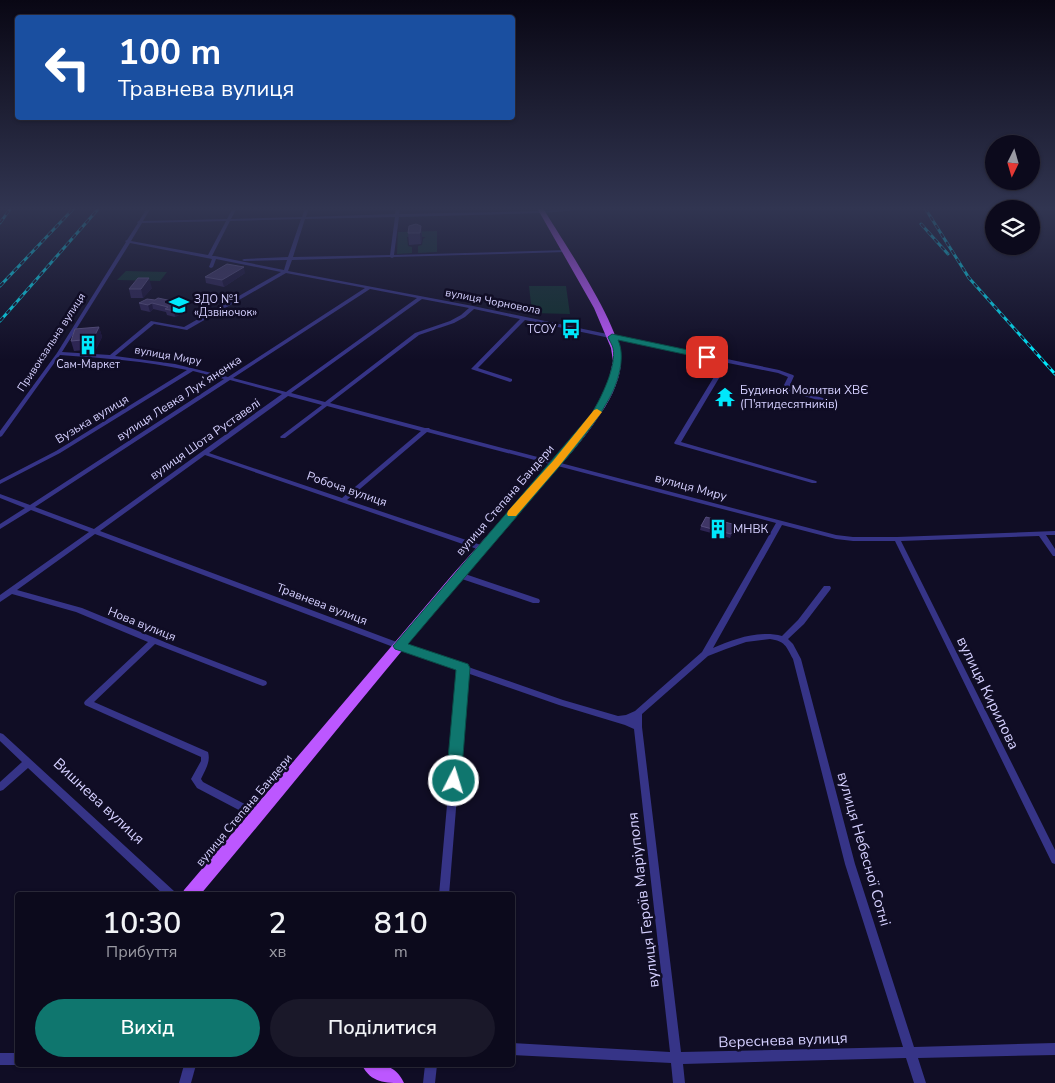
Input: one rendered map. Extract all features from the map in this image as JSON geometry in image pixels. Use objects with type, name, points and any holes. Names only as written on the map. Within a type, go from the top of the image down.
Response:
[{"type":"main road","name":"вулиця Степана Бандери","points":[[193,892],[596,414],[606,396],[617,361],[617,348],[570,259]]},
{"type":"main road","points":[[374,1067],[394,1083]]},
{"type":"street","name":"Привокзальна вулиця","points":[[0,435],[59,353],[117,259]]},
{"type":"street","points":[[211,267],[212,259]]},
{"type":"street","name":"вулиця Чорновола","points":[[221,259],[473,307],[785,374],[790,376],[787,385],[789,390],[835,403]]},
{"type":"street","points":[[229,260],[274,259]]},
{"type":"street","points":[[185,329],[286,271],[291,259]]},
{"type":"street","name":"вулиця Левка Лукʼяненка","points":[[0,526],[370,287]]},
{"type":"street","name":"вулиця Шота Руставелі","points":[[0,599],[422,297]]},
{"type":"street","points":[[283,437],[417,334],[458,319],[473,307]]},
{"type":"street","points":[[510,380],[474,369],[524,318]]},
{"type":"street","points":[[112,356],[153,322],[194,331]]},
{"type":"street","name":"вулиця Миру","points":[[59,353],[112,356],[167,363],[329,403],[836,537],[897,539],[1055,533]]},
{"type":"street","points":[[726,361],[677,443],[724,458],[814,482]]},
{"type":"street","name":"Вузька вулиця","points":[[0,482],[58,452],[192,369]]},
{"type":"street","points":[[177,379],[186,381]]},
{"type":"street","points":[[343,500],[427,429]]},
{"type":"street","name":"Робоча вулиця","points":[[204,453],[482,548]]},
{"type":"street","name":"Травнева вулиця","points":[[0,496],[400,646],[638,728]]},
{"type":"street","points":[[705,654],[780,522]]},
{"type":"street","points":[[1041,533],[1055,554]]},
{"type":"street","name":"вулиця Кирилова","points":[[897,539],[1055,860]]},
{"type":"street","points":[[459,575],[536,601]]},
{"type":"street","points":[[613,718],[627,718],[638,713],[705,654],[727,644],[768,636],[783,640],[802,622],[827,588]]},
{"type":"street","name":"Нова вулиця","points":[[11,591],[79,610],[264,683]]},
{"type":"street","points":[[716,634],[719,639],[727,644]]},
{"type":"street","name":"вулиця Небесної Сотні","points":[[783,640],[787,642],[797,659],[850,864],[920,1083]]},
{"type":"street","points":[[154,641],[88,703],[205,755],[205,761],[196,779],[200,785],[258,815]]},
{"type":"street","points":[[444,892],[463,668]]},
{"type":"street","name":"вулиця Героїв Маріуполя","points":[[638,713],[638,728],[679,1083]]},
{"type":"street","name":"Вишнева вулиця","points":[[0,736],[167,892]]},
{"type":"street","points":[[0,787],[30,762]]},
{"type":"street","name":"Вереснева вулиця","points":[[515,1050],[677,1058],[1055,1048]]},
{"type":"street","points":[[0,1059],[15,1059]]},
{"type":"street","points":[[186,1083],[190,1067]]},
{"type":"street","points":[[429,1083],[430,1067]]},
{"type":"green space","points":[[126,271],[167,272],[160,281],[117,280]]},
{"type":"green space","points":[[529,286],[566,286],[570,314],[532,313]]},
{"type":"building","points":[[227,264],[244,267],[222,280],[205,277]]},
{"type":"building","points":[[138,278],[149,278],[141,289],[129,289]]},
{"type":"building","points":[[158,298],[177,302],[174,304],[182,306],[174,311],[165,309],[168,307],[152,303],[148,305],[139,303],[147,299],[155,300]]},
{"type":"building","points":[[99,327],[93,339],[71,341],[75,329]]},
{"type":"building","points":[[706,517],[736,525],[731,534],[701,526]]},
{"type":"railway","points":[[0,286],[26,259]]},
{"type":"railway","points":[[0,321],[55,259]]},
{"type":"railway","points":[[957,259],[969,278],[1055,374]]},
{"type":"slow traffic","points":[[512,514],[597,412]]},
{"type":"place","name":"ЗДО №1 «Дзвіночок»","points":[[179,305]]},
{"type":"place","name":"ТСОУ","points":[[571,329]]},
{"type":"place","name":"Сам-Маркет","points":[[88,345]]},
{"type":"place","name":"Будинок Молитви ХВЄ (П'ятидесятників)","points":[[725,397]]},
{"type":"place","name":"МНВК","points":[[718,529]]},
{"type":"route","points":[[454,781],[463,668],[400,646],[596,414],[606,396],[617,361],[617,348],[612,337],[707,357]]}]
